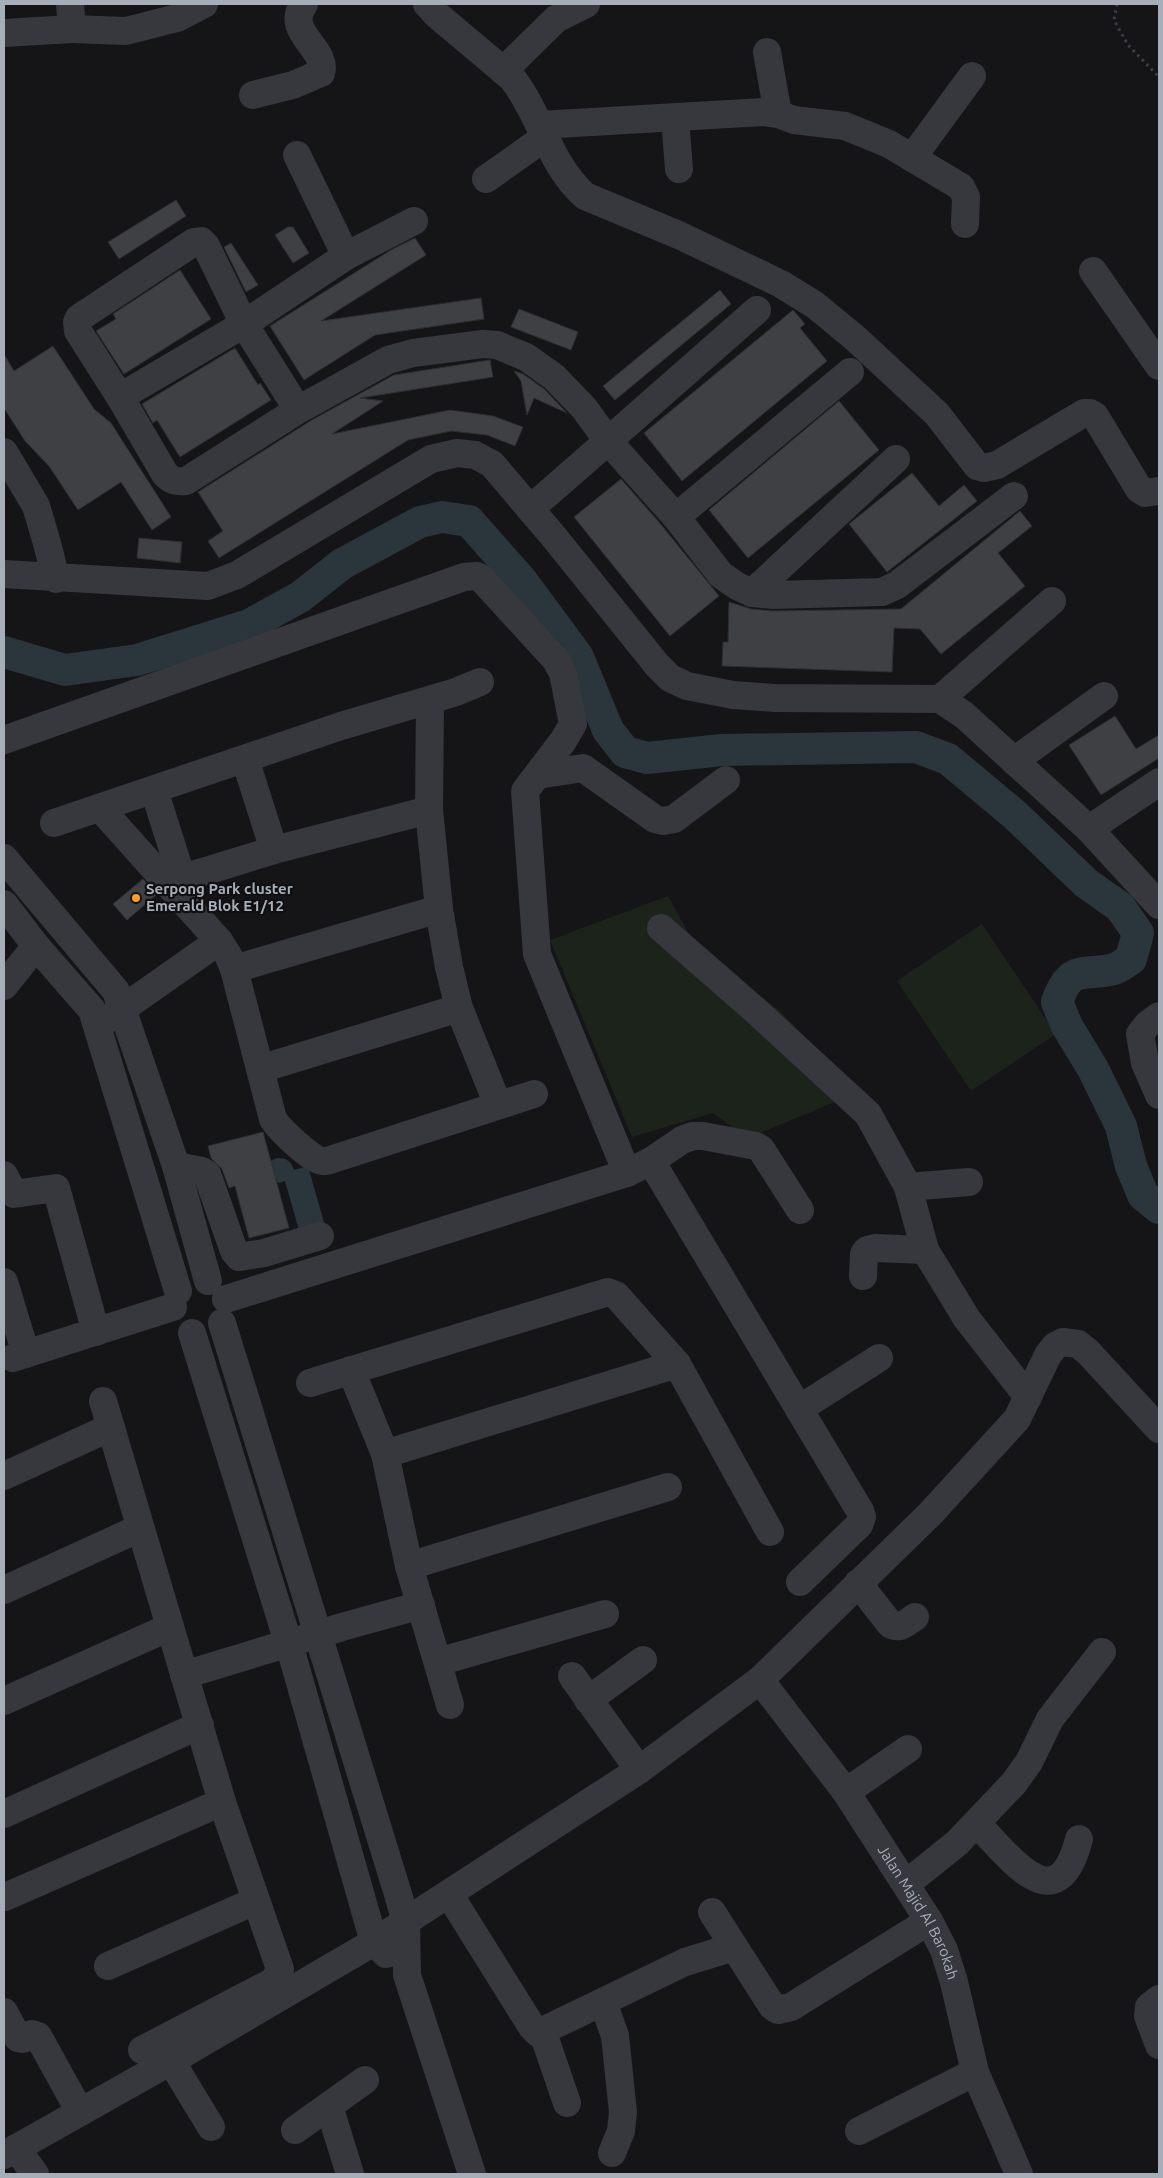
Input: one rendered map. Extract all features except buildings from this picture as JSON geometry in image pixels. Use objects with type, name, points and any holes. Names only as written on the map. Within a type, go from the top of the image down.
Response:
[{"type":"street","points":[[4,33],[71,16],[126,31],[174,11],[204,4]]},
{"type":"street","points":[[253,95],[293,85],[321,73],[320,60],[298,23],[298,15],[304,4]]},
{"type":"street","points":[[503,71],[556,19],[586,4]]},
{"type":"street","points":[[436,8],[520,88],[562,172],[585,196],[681,236],[781,284],[815,306],[855,338],[936,414],[977,466],[984,468],[997,465],[1084,413],[1090,413],[1095,416],[1139,489],[1145,493],[1159,491]]},
{"type":"street","points":[[767,52],[778,114]]},
{"type":"street","points":[[912,158],[972,76]]},
{"type":"street","points":[[486,179],[542,132],[675,118],[762,112],[778,114],[794,120],[845,126],[889,144],[964,190],[966,197],[966,224]]},
{"type":"street","points":[[675,118],[679,169]]},
{"type":"street","points":[[297,155],[346,256]]},
{"type":"street","points":[[120,397],[244,324],[346,256],[414,221]]},
{"type":"street","points":[[298,410],[244,324],[206,246],[201,241],[194,242],[119,290],[79,318],[77,322],[78,331],[120,397],[165,474],[172,481],[178,482],[186,481],[298,410],[388,360],[401,355],[483,344],[497,345],[526,358],[554,377],[584,408],[608,441],[676,517],[721,575],[752,593],[793,595],[882,592],[890,590],[1014,496]]},
{"type":"street","points":[[1093,271],[1159,366]]},
{"type":"street","points":[[530,509],[757,310]]},
{"type":"street","points":[[676,517],[850,372]]},
{"type":"street","points":[[4,452],[36,506],[48,543],[56,579]]},
{"type":"street","points":[[4,574],[56,579],[208,586],[222,582],[431,459],[457,453],[475,455],[484,458],[492,464],[657,665],[670,678],[696,688],[754,697],[940,698],[964,715],[1089,829],[1159,905]]},
{"type":"street","points":[[752,593],[896,459]]},
{"type":"street","points":[[4,740],[472,576],[481,578],[560,666],[583,768],[655,819],[663,821],[674,818],[726,780]]},
{"type":"street","points":[[940,698],[1052,601]]},
{"type":"street","points":[[54,823],[342,726],[430,700],[480,682]]},
{"type":"street","points":[[1014,761],[1104,696]]},
{"type":"street","points":[[430,700],[429,810],[439,909],[449,967],[459,1008],[498,1105]]},
{"type":"street","points":[[573,724],[563,741],[530,783],[526,791],[537,954],[639,1167],[799,1409],[862,1517],[859,1525],[800,1582]]},
{"type":"street","points":[[245,759],[274,850]]},
{"type":"street","points":[[538,775],[583,768]]},
{"type":"street","points":[[1089,829],[1159,782]]},
{"type":"street","points":[[154,790],[174,881]]},
{"type":"street","points":[[100,808],[174,881],[214,935],[234,969],[277,1126],[284,1134],[321,1161],[330,1160],[534,1094]]},
{"type":"street","points":[[174,881],[274,850],[429,810]]},
{"type":"street","points":[[4,858],[119,1000],[176,1166],[219,1301],[320,1642],[398,1894],[406,1923],[407,1975],[472,2174]]},
{"type":"street","points":[[4,904],[94,1018],[175,1299],[178,1323],[192,1334],[290,1651],[374,1942],[407,1975]]},
{"type":"street","points":[[234,969],[439,909]]},
{"type":"street","points":[[661,928],[755,1010],[868,1114],[908,1187],[926,1250],[967,1319],[1028,1397]]},
{"type":"street","points":[[94,1018],[214,935]]},
{"type":"street","points":[[4,986],[36,946]]},
{"type":"street","points":[[260,1069],[459,1008]]},
{"type":"street","points":[[1159,1016],[1147,1025],[1140,1034],[1145,1063],[1159,1095]]},
{"type":"street","points":[[219,1301],[639,1167],[682,1140],[693,1136],[703,1136],[756,1146],[763,1152],[800,1210]]},
{"type":"street","points":[[176,1166],[202,1171],[207,1174],[234,1251],[239,1257],[264,1253],[320,1236]]},
{"type":"street","points":[[4,1175],[14,1194],[56,1188],[96,1332]]},
{"type":"street","points":[[908,1187],[969,1182]]},
{"type":"street","points":[[864,1276],[864,1254],[868,1250],[875,1248],[926,1250]]},
{"type":"street","points":[[4,1282],[20,1356],[96,1332],[175,1299],[191,1281],[219,1301]]},
{"type":"street","points":[[310,1383],[608,1292],[616,1294],[677,1364],[770,1532]]},
{"type":"street","points":[[192,1334],[208,1333],[219,1301]]},
{"type":"street","points":[[35,2174],[10,2152],[171,2061],[406,1923],[639,1770],[760,1680],[930,1514],[991,1449],[1017,1419],[1048,1355],[1055,1346],[1063,1342],[1078,1344],[1088,1352],[1159,1429]]},
{"type":"street","points":[[799,1409],[879,1358]]},
{"type":"street","points":[[385,1454],[677,1364]]},
{"type":"street","points":[[351,1370],[385,1454],[409,1566],[450,1705]]},
{"type":"street","points":[[103,1401],[109,1428],[222,1802],[280,1969],[277,1978],[142,2050]]},
{"type":"street","points":[[4,1476],[109,1428]]},
{"type":"street","points":[[409,1566],[644,1496],[668,1487]]},
{"type":"street","points":[[4,1590],[140,1528]]},
{"type":"street","points":[[858,1583],[890,1624],[895,1627],[902,1626],[915,1617]]},
{"type":"street","points":[[187,1683],[423,1612]]},
{"type":"street","points":[[438,1662],[605,1614]]},
{"type":"street","points":[[4,1701],[170,1627]]},
{"type":"street","points":[[906,1884],[957,1843],[1014,1783],[1029,1762],[1050,1719],[1102,1652]]},
{"type":"street","points":[[588,1700],[643,1660]]},
{"type":"street","points":[[572,1676],[639,1770]]},
{"type":"street","name":"Jalan Majid Al Barokah","points":[[760,1680],[846,1792],[929,1921],[944,1950],[954,1982],[975,2072],[1019,2174]]},
{"type":"street","points":[[4,1814],[200,1725]]},
{"type":"street","points":[[846,1792],[908,1749]]},
{"type":"street","points":[[5,1897],[222,1802]]},
{"type":"street","points":[[977,1824],[1017,1864],[1038,1879],[1050,1882],[1061,1877],[1069,1868],[1079,1839]]},
{"type":"street","points":[[363,1904],[398,1894]]},
{"type":"street","points":[[448,1894],[532,2028],[538,2033],[543,2033],[685,1962],[734,1947]]},
{"type":"street","points":[[108,1966],[255,1901]]},
{"type":"street","points":[[712,1912],[772,2006],[778,2010],[791,2007],[929,1921]]},
{"type":"street","points":[[1159,1999],[1149,2007],[1148,2016],[1159,2045]]},
{"type":"street","points":[[603,2002],[616,2036],[623,2112],[621,2131],[612,2152]]},
{"type":"street","points":[[4,2012],[18,2038],[23,2039],[32,2034],[38,2036],[80,2112]]},
{"type":"street","points":[[543,2033],[567,2103]]},
{"type":"street","points":[[171,2061],[211,2127]]},
{"type":"street","points":[[859,2132],[975,2072]]},
{"type":"street","points":[[295,2130],[365,2080]]},
{"type":"street","points":[[329,2106],[350,2174]]},
{"type":"path","points":[[1117,4],[1114,20],[1128,45],[1159,77]]},
{"type":"shaded area","points":[[668,896],[695,945],[780,1011],[853,1088],[833,1103],[747,1138],[713,1113],[632,1137],[550,940]]},
{"type":"shaded area","points":[[982,924],[1056,1034],[971,1091],[897,981]]},
{"type":"shaded area","points":[[277,1158],[288,1161],[294,1170],[308,1166],[325,1226],[300,1234],[285,1181],[279,1183],[274,1179],[270,1161]]},
{"type":"waterway","points":[[4,652],[65,670],[137,660],[249,625],[300,597],[342,564],[420,522],[442,517],[469,521],[522,581],[578,657],[608,730],[625,752],[647,758],[722,750],[916,747],[948,759],[1015,815],[1086,883],[1120,907],[1138,933],[1131,959],[1114,969],[1079,974],[1073,977],[1067,982],[1057,1002],[1067,1026],[1093,1069],[1121,1126],[1131,1166],[1143,1195],[1159,1208]]},
{"type":"place","name":"Serpong Park cluster Emerald Blok E1/12","points":[[136,898]]}]
